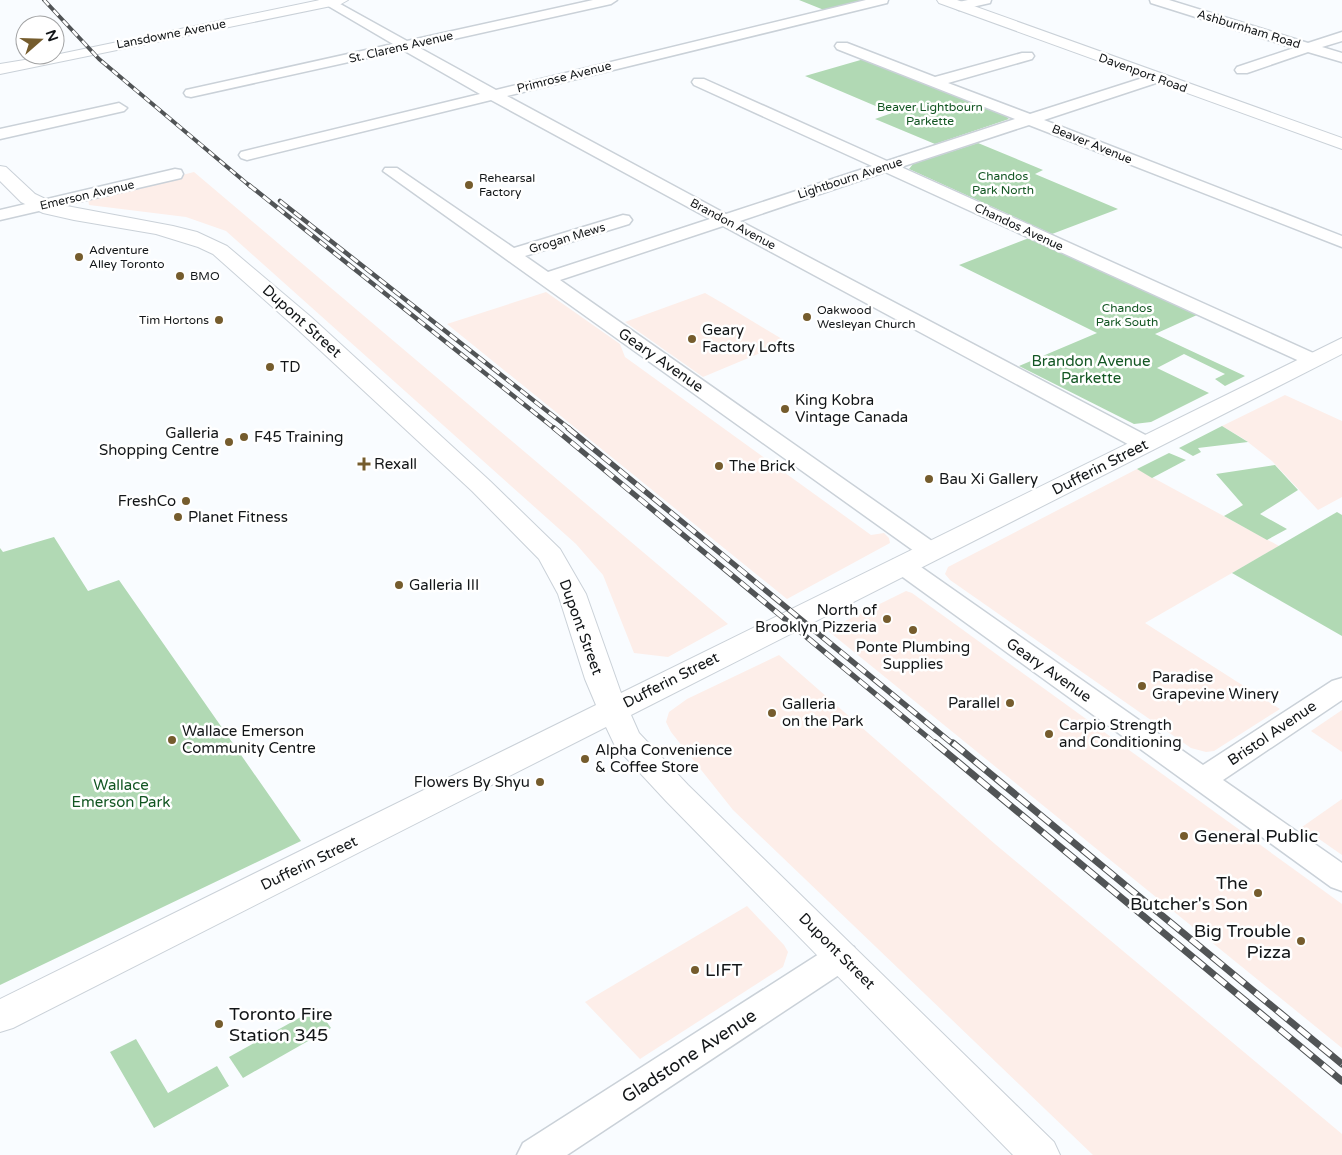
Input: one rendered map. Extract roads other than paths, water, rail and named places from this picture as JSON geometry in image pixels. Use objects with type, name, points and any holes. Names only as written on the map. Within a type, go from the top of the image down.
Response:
[{"type":"main road","name":"Davenport Road","points":[[944,0],[1342,144]]},
{"type":"main road","name":"Lansdowne Avenue","points":[[0,69],[331,1]]},
{"type":"main road","name":"Dupont Street","points":[[0,171],[27,198],[42,205],[70,214],[169,231],[205,242],[229,257],[303,322],[499,502],[550,555],[572,594],[612,710],[626,738],[1039,1155]]},
{"type":"main road","name":"Dufferin Street","points":[[0,1017],[1342,345]]},
{"type":"street","name":"St. Clarens Avenue","points":[[191,93],[611,0]]},
{"type":"street","name":"Primrose Avenue","points":[[247,155],[882,0]]},
{"type":"street","points":[[959,6],[985,0]]},
{"type":"street","name":"Ashburnham Road","points":[[1156,0],[1342,58]]},
{"type":"street","name":"Brandon Avenue","points":[[331,1],[493,94],[1145,444]]},
{"type":"street","points":[[1242,70],[1342,36]]},
{"type":"street","name":"Beaver Avenue","points":[[842,46],[1342,242]]},
{"type":"street","points":[[934,82],[1027,56]]},
{"type":"street","name":"Lightbourn Avenue","points":[[544,279],[1157,78]]},
{"type":"street","name":"Chandos Avenue","points":[[699,82],[1313,360]]},
{"type":"street","points":[[0,134],[119,108]]},
{"type":"street","name":"Geary Avenue","points":[[391,171],[728,406],[930,551]]},
{"type":"street","name":"Emerson Avenue","points":[[0,215],[174,174]]},
{"type":"street","name":"Grogan Mews","points":[[511,255],[623,220]]},
{"type":"street","name":"Geary Avenue","points":[[902,565],[1342,879]]},
{"type":"street","name":"Bristol Avenue","points":[[1203,779],[1342,687]]},
{"type":"street","name":"Gladstone Avenue","points":[[536,1155],[842,956]]},
{"type":"railway","points":[[44,0],[99,59],[251,187]]},
{"type":"railway","points":[[249,185],[555,429]]},
{"type":"railway","points":[[280,201],[570,429]]},
{"type":"railway","points":[[554,428],[937,745]]},
{"type":"railway","points":[[568,428],[954,745]]},
{"type":"railway","points":[[935,743],[1342,1081]]},
{"type":"railway","points":[[953,743],[1342,1064]]},
{"type":"place","name":"Rehearsal Factory","points":[[469,185]]},
{"type":"place","name":"Adventure Alley Toronto","points":[[79,257]]},
{"type":"place","name":"BMO","points":[[180,276]]},
{"type":"place","name":"Oakwood Wesleyan Church","points":[[807,317]]},
{"type":"place","name":"Tim Hortons","points":[[219,320]]},
{"type":"place","name":"Geary Factory Lofts","points":[[692,339]]},
{"type":"place","name":"TD","points":[[270,367]]},
{"type":"place","name":"King Kobra Vintage Canada","points":[[785,409]]},
{"type":"place","name":"F45 Training","points":[[244,437]]},
{"type":"place","name":"Galleria Shopping Centre","points":[[229,442]]},
{"type":"place","name":"Rexall","points":[[364,464]]},
{"type":"place","name":"The Brick","points":[[719,466]]},
{"type":"place","name":"Bau Xi Gallery","points":[[929,479]]},
{"type":"place","name":"FreshCo","points":[[186,501]]},
{"type":"place","name":"Planet Fitness","points":[[178,517]]},
{"type":"place","name":"Galleria III","points":[[399,585]]},
{"type":"place","name":"North of Brooklyn Pizzeria","points":[[887,619]]},
{"type":"place","name":"Ponte Plumbing Supplies","points":[[913,630]]},
{"type":"place","name":"Paradise Grapevine Winery","points":[[1142,686]]},
{"type":"place","name":"Parallel","points":[[1010,703]]},
{"type":"place","name":"Galleria on the Park","points":[[772,713]]},
{"type":"place","name":"Carpio Strength and Conditioning","points":[[1049,734]]},
{"type":"place","name":"Wallace Emerson Community Centre","points":[[172,740]]},
{"type":"place","name":"Alpha Convenience & Coffee Store","points":[[585,759]]},
{"type":"place","name":"Flowers By Shyu","points":[[540,782]]},
{"type":"place","name":"General Public","points":[[1184,836]]},
{"type":"place","name":"The Butcher's Son","points":[[1258,893]]},
{"type":"place","name":"Big Trouble Pizza","points":[[1301,941]]},
{"type":"place","name":"LIFT","points":[[695,970]]},
{"type":"place","name":"Toronto Fire Station 345","points":[[219,1024]]},
{"type":"park label","name":"Beaver Lightbourn Parkette","points":[[930,114]]},
{"type":"park label","name":"Chandos Park North","points":[[1003,183]]},
{"type":"park label","name":"Chandos Park South","points":[[1127,315]]},
{"type":"park label","name":"Brandon Avenue Parkette","points":[[1091,370]]},
{"type":"park label","name":"Wallace Emerson Park","points":[[121,794]]}]
